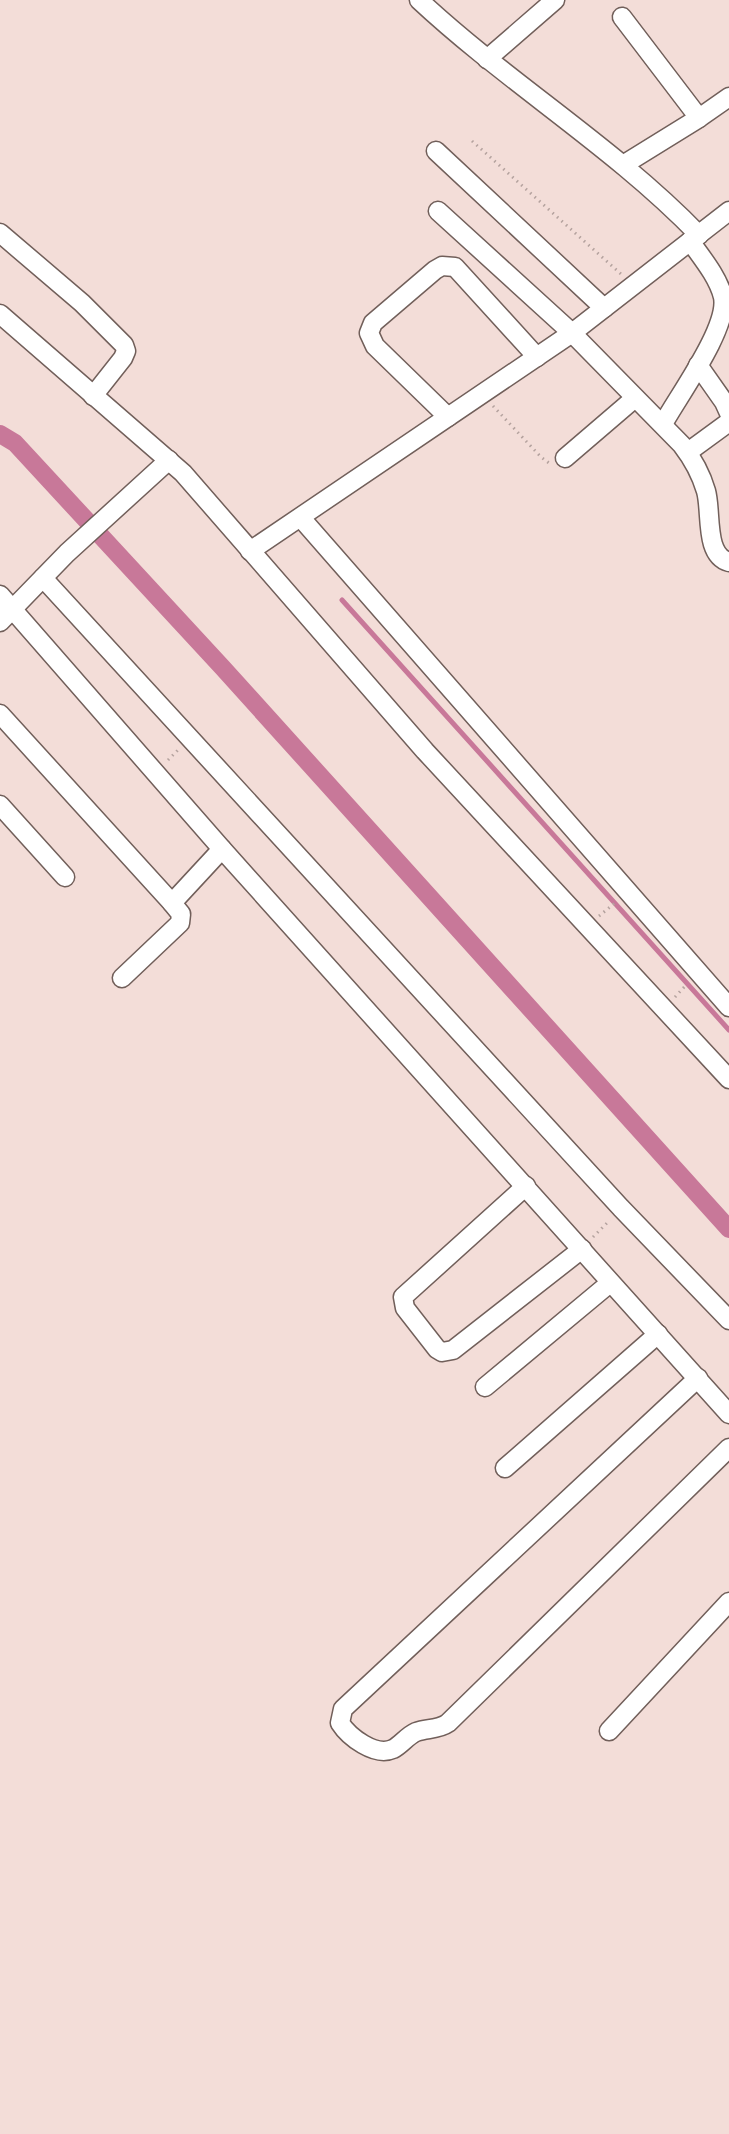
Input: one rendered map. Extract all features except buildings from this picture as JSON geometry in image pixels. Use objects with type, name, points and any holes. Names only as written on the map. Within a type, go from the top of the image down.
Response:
[{"type":"street","points":[[419,0],[487,59],[623,165],[694,238],[721,289],[727,311],[720,329],[663,424]]},
{"type":"street","points":[[487,59],[555,0]]},
{"type":"street","points":[[622,17],[699,118]]},
{"type":"street","points":[[623,165],[729,97]]},
{"type":"street","points":[[435,151],[604,308]]},
{"type":"street","points":[[438,211],[572,333],[688,452],[706,491],[715,552],[721,560],[729,562]]},
{"type":"street","points":[[250,551],[572,333],[729,211]]},
{"type":"street","points":[[0,233],[82,303],[123,345],[126,351],[123,358],[93,396]]},
{"type":"street","points":[[448,417],[375,346],[369,333],[373,323],[435,270],[442,266],[455,267],[537,357]]},
{"type":"street","points":[[0,314],[169,460],[425,751],[729,1079]]},
{"type":"street","points":[[698,365],[729,413]]},
{"type":"street","points":[[565,458],[635,398]]},
{"type":"street","points":[[688,452],[729,422]]},
{"type":"street","points":[[0,622],[67,553],[169,460]]},
{"type":"street","points":[[301,518],[729,1007]]},
{"type":"street","points":[[43,578],[621,1208],[729,1320]]},
{"type":"street","points":[[0,595],[222,849],[526,1186],[585,1246],[610,1283],[729,1414]]},
{"type":"street","points":[[0,714],[181,914],[180,923],[122,978]]},
{"type":"street","points":[[0,805],[65,877]]},
{"type":"street","points":[[172,903],[222,849]]},
{"type":"street","points":[[526,1186],[403,1297],[405,1308],[437,1349],[442,1352],[453,1350],[585,1246]]},
{"type":"street","points":[[485,1387],[610,1283]]},
{"type":"street","points":[[505,1468],[658,1334]]},
{"type":"street","points":[[698,1378],[343,1709],[340,1723],[345,1730],[378,1751],[390,1751],[414,1733],[442,1727],[448,1723],[729,1448]]},
{"type":"street","points":[[609,1731],[729,1602]]},
{"type":"path","points":[[472,141],[633,286]]},
{"type":"path","points":[[482,393],[546,462],[554,464],[565,458]]},
{"type":"path","points":[[162,766],[179,749]]},
{"type":"path","points":[[601,915],[618,900]]},
{"type":"path","points":[[585,1246],[608,1222]]},
{"type":"waterway","points":[[0,434],[15,443],[222,667],[729,1229]]},
{"type":"waterway","points":[[342,600],[729,1030]]}]
